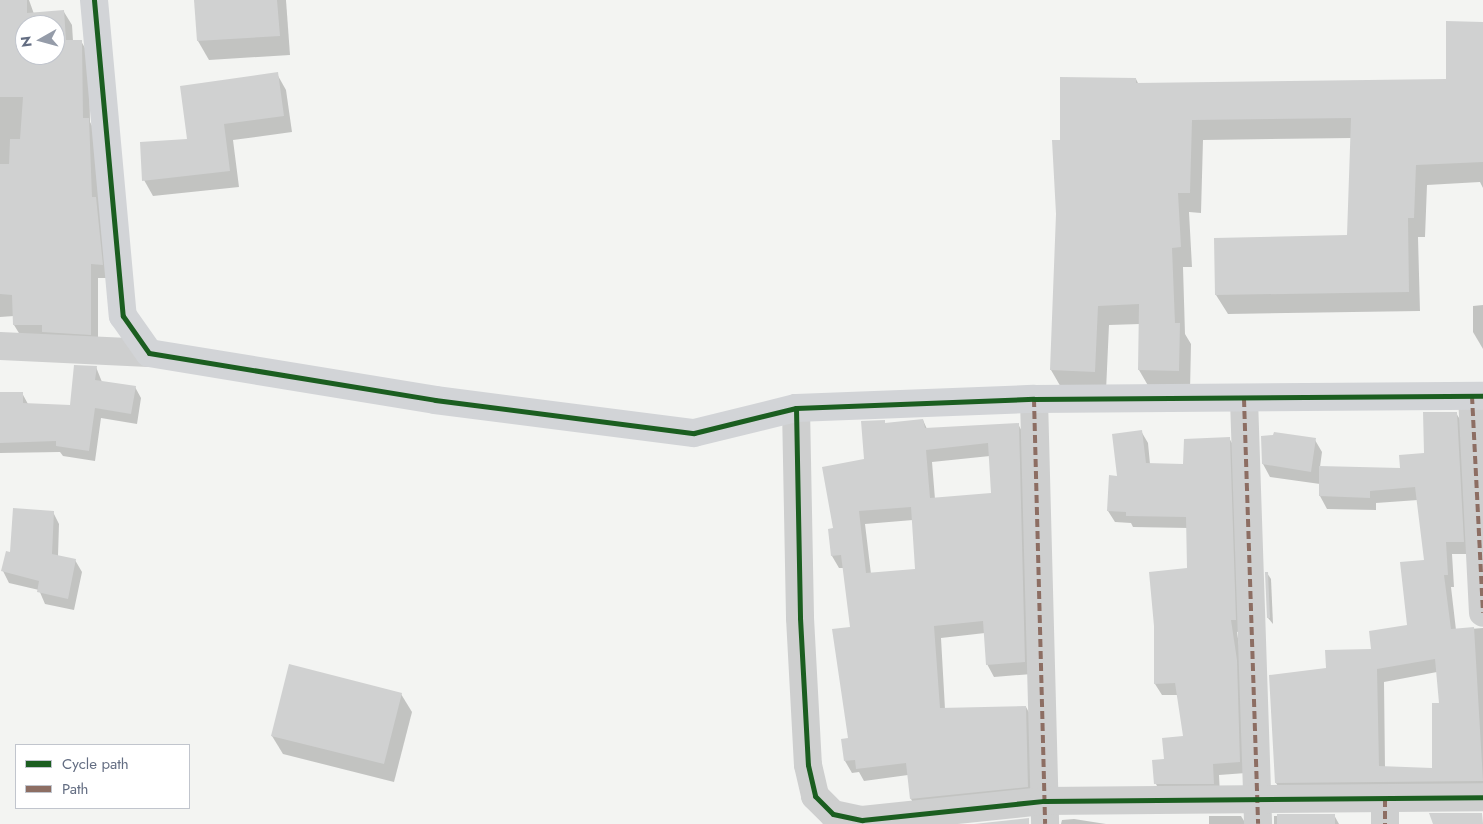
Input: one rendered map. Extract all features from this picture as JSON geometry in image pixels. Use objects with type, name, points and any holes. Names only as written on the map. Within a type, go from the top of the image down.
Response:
[{"type":"street","points":[[94,0],[123,316],[149,353]]},
{"type":"street","points":[[0,346],[149,353],[435,400],[694,433],[796,408],[1034,399],[1477,396],[1483,613]]},
{"type":"street","points":[[1034,399],[1044,813]]},
{"type":"street","points":[[1244,399],[1257,812]]},
{"type":"street","points":[[796,408],[800,618],[808,765],[816,796],[833,814],[862,820],[1044,813],[1385,811],[1483,797]]},
{"type":"building","points":[[0,0],[27,0],[27,13],[64,10],[64,15],[15,15],[15,65],[65,65],[65,25],[66,40],[82,40],[83,118],[89,118],[92,197],[96,197],[103,265],[91,264],[91,335],[42,332],[42,325],[13,325],[12,295],[0,294],[0,164],[9,164],[10,139],[20,139],[23,97],[0,97]]},
{"type":"building","points":[[194,0],[277,0],[280,36],[197,41]]},
{"type":"building","points":[[1446,21],[1483,22],[1483,162],[1416,165],[1414,218],[1408,218],[1409,292],[1215,295],[1214,238],[1347,235],[1351,118],[1192,120],[1190,193],[1178,193],[1181,247],[1172,248],[1175,323],[1180,323],[1179,371],[1138,370],[1139,304],[1098,306],[1095,372],[1050,370],[1056,214],[1052,140],[1060,140],[1060,77],[1136,78],[1136,83],[1446,79]]},
{"type":"building","points":[[278,72],[284,116],[224,124],[230,171],[142,181],[140,142],[187,139],[180,86]]},
{"type":"building","points":[[74,365],[97,366],[95,380],[136,386],[131,414],[95,408],[89,451],[56,446],[56,441],[0,443],[0,392],[23,392],[23,403],[70,405]]},
{"type":"building","points":[[1423,412],[1457,412],[1464,542],[1446,542],[1448,575],[1444,575],[1451,629],[1474,627],[1483,781],[1275,783],[1269,675],[1326,668],[1325,650],[1371,649],[1369,631],[1407,625],[1400,562],[1424,560],[1415,487],[1370,491],[1370,498],[1319,496],[1319,466],[1400,468],[1399,455],[1424,453]],"holes":[[[1435,659],[1439,703],[1432,703],[1432,768],[1379,766],[1377,669]]]},
{"type":"building","points":[[923,419],[925,428],[1019,423],[1025,662],[986,665],[983,621],[934,626],[940,708],[1026,706],[1028,787],[910,799],[906,763],[856,769],[855,760],[844,761],[841,739],[848,738],[832,629],[850,627],[841,555],[831,556],[828,529],[833,528],[822,467],[864,459],[861,421],[885,420],[885,423]],"holes":[[[988,443],[991,493],[930,498],[926,450]],[[911,507],[915,569],[866,573],[859,511]]]},
{"type":"building","points":[[1142,430],[1146,463],[1183,464],[1184,439],[1230,437],[1236,620],[1231,620],[1237,660],[1240,762],[1213,764],[1214,784],[1154,784],[1152,760],[1164,759],[1162,738],[1183,736],[1175,683],[1154,684],[1154,626],[1149,572],[1187,568],[1186,517],[1126,516],[1126,512],[1107,511],[1109,475],[1117,476],[1112,434]]},
{"type":"building","points":[[1274,432],[1316,438],[1311,472],[1262,464],[1261,436],[1273,435]]},
{"type":"building","points":[[13,508],[54,511],[52,554],[76,559],[68,599],[37,592],[39,581],[1,571],[6,551],[10,552]]},
{"type":"building","points":[[1265,572],[1268,572],[1270,618],[1267,618]]},
{"type":"building","points":[[289,664],[402,693],[384,764],[271,736]]},
{"type":"building","points":[[1429,813],[1482,813],[1483,824],[1433,824]]},
{"type":"building","points":[[1277,814],[1335,814],[1335,824],[1277,824]]},
{"type":"building","points":[[1029,818],[1029,824],[974,824]]},
{"type":"marked path","points":[[1472,396],[1483,613]]},
{"type":"marked path","points":[[1034,399],[1045,824]]},
{"type":"marked path","points":[[1244,399],[1258,824]]},
{"type":"marked path","points":[[1385,799],[1385,824]]},
{"type":"cycle path","points":[[94,0],[123,316],[149,353],[435,400],[694,433],[796,408],[1034,399],[1483,396]]},
{"type":"cycle path","points":[[796,408],[800,618],[808,765],[815,796],[833,814],[862,820],[1044,801],[1483,797]]}]
